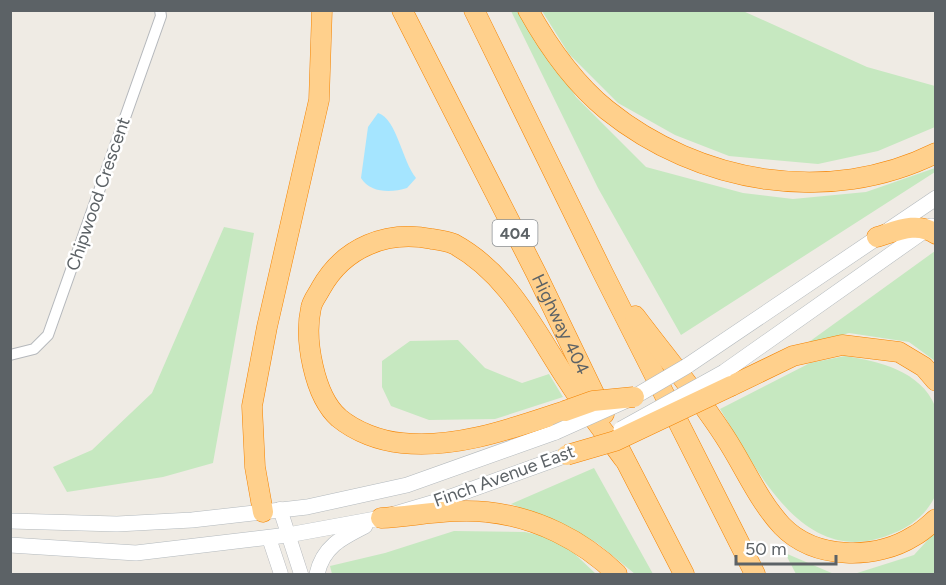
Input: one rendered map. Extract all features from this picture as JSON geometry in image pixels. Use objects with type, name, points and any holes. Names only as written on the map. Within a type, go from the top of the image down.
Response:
[{"type":"highway","points":[[272,511],[255,467],[252,405],[267,327],[319,100],[322,10]]},
{"type":"highway","name":"Highway 404","points":[[402,10],[589,379],[624,459],[684,574]]},
{"type":"highway","points":[[474,10],[603,273],[755,574]]},
{"type":"highway","points":[[528,10],[569,71],[606,109],[650,140],[704,165],[751,178],[794,183],[831,182],[910,166],[936,153]]},
{"type":"highway","points":[[877,237],[910,226],[933,228]]},
{"type":"highway","points":[[624,459],[568,382],[525,310],[486,266],[452,243],[411,234],[384,238],[363,247],[352,252],[327,278],[311,306],[308,341],[318,385],[338,417],[374,438],[403,443],[451,442],[510,429],[565,411],[593,401],[634,397]]},
{"type":"highway","points":[[603,273],[724,436],[760,496],[783,527],[812,545],[844,554],[885,549],[915,536],[936,519]]},
{"type":"highway","points":[[567,455],[615,441],[728,379],[793,356],[842,345],[899,352],[924,367],[936,381]]},
{"type":"highway","points":[[381,518],[470,511],[529,520],[563,534],[601,559],[617,574]]},
{"type":"main road","name":"Finch Avenue East","points":[[10,521],[117,524],[272,511],[366,496],[406,485],[556,432],[634,397],[705,355],[740,328],[936,198]]},
{"type":"main road","points":[[728,379],[933,228]]},
{"type":"main road","name":"Finch Avenue East","points":[[10,545],[136,553],[288,535],[381,518],[567,455]]},
{"type":"main road","points":[[269,538],[272,511]]},
{"type":"main road","points":[[317,574],[325,551],[340,538],[381,518]]},
{"type":"street","name":"Chipwood Crescent","points":[[10,355],[34,349],[48,335],[161,16],[160,10]]},
{"type":"street","points":[[272,511],[288,535],[301,574]]},
{"type":"street","points":[[269,538],[282,574]]},
{"type":"green space","points":[[511,11],[522,11],[576,97],[646,167],[743,193],[793,199],[866,192],[935,168],[935,172],[681,335],[598,188]]},
{"type":"green space","points":[[542,11],[743,11],[867,67],[935,86],[935,127],[878,151],[818,164],[729,156],[675,135],[618,103],[569,54]]},
{"type":"green space","points":[[224,227],[254,233],[213,463],[163,477],[67,492],[53,467],[92,450],[152,393]]},
{"type":"green space","points":[[935,251],[935,361],[909,342],[849,333],[802,347]]},
{"type":"green space","points":[[458,340],[485,368],[522,383],[549,374],[563,397],[495,419],[429,420],[391,406],[382,387],[382,361],[410,341]]},
{"type":"green space","points":[[845,356],[884,365],[909,376],[928,394],[936,412],[936,494],[932,502],[917,520],[904,529],[858,542],[831,538],[807,526],[786,507],[750,459],[720,409],[810,363]]},
{"type":"green space","points":[[594,468],[653,574],[635,574],[597,543],[557,521],[511,504]]},
{"type":"green space","points":[[454,531],[525,532],[560,540],[596,574],[332,574],[330,566],[385,553]]},
{"type":"green space","points":[[935,532],[935,574],[854,574],[914,555]]},
{"type":"green space","points":[[785,553],[834,574],[796,574]]},
{"type":"water","points":[[378,113],[390,123],[416,178],[407,188],[394,191],[375,189],[361,178],[368,127]]}]
